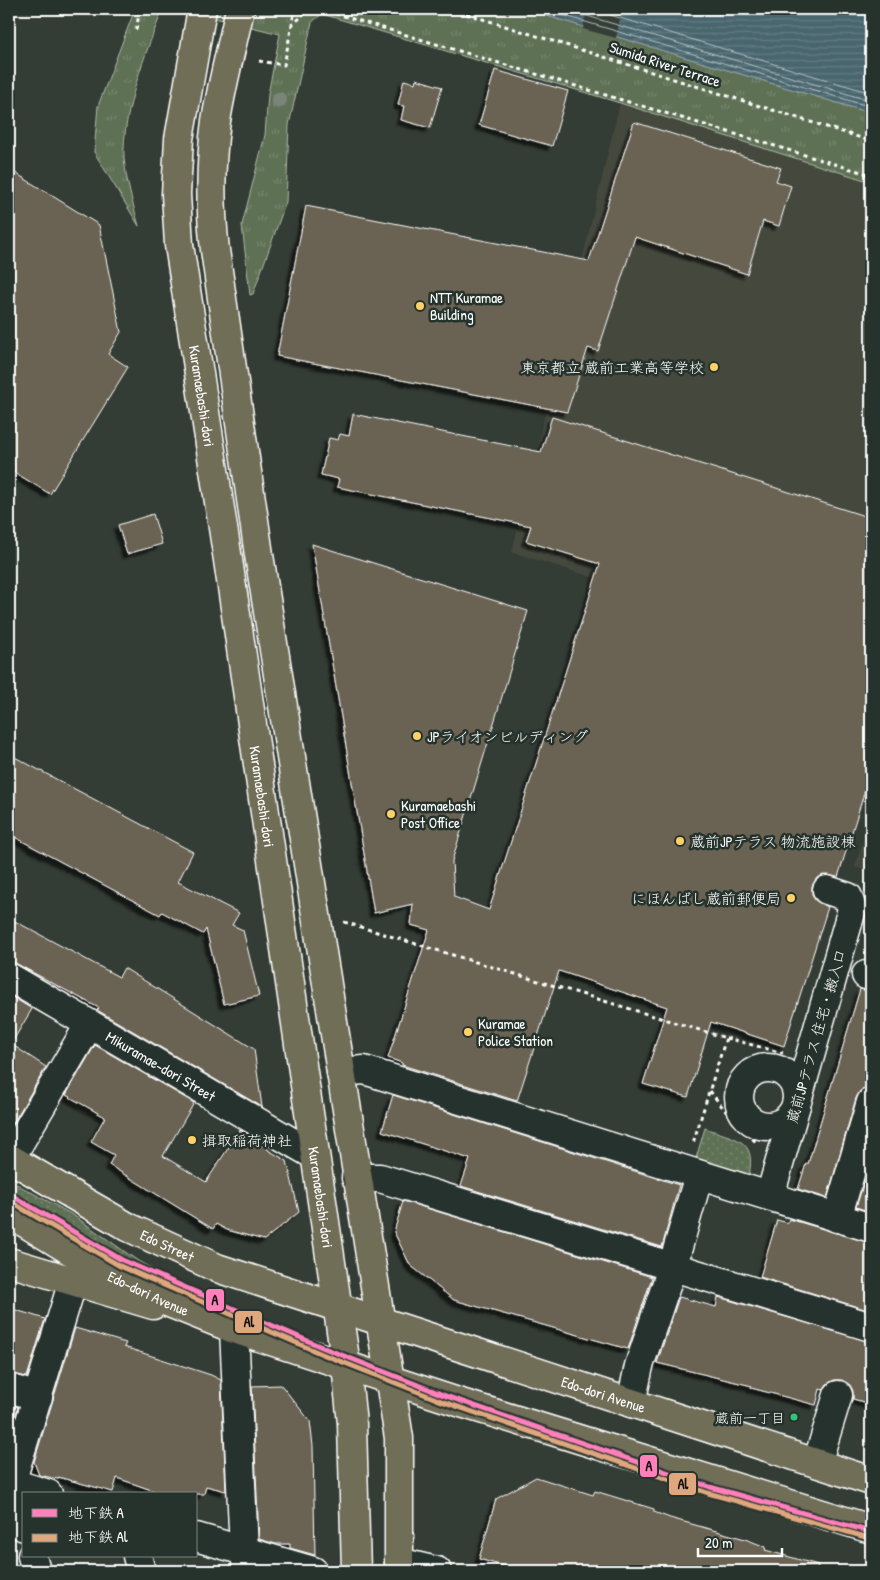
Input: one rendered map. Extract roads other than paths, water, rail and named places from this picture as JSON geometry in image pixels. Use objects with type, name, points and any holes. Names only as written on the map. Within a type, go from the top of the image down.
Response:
[{"type":"main road","name":"Kuramaebashi-dori","points":[[200,16],[179,139],[176,194],[179,245],[228,560],[346,1365],[352,1424],[356,1571]]},
{"type":"main road","points":[[237,20],[216,120],[212,159],[211,211],[214,250],[259,555],[356,1178],[391,1380],[399,1438],[399,1566]]},
{"type":"main road","name":"Edo Street","points":[[9,1159],[128,1228],[217,1268],[337,1306]]},
{"type":"main road","name":"Edo-dori Avenue","points":[[9,1213],[110,1275],[167,1302],[234,1329],[458,1402],[871,1529]]},
{"type":"main road","points":[[9,1262],[234,1329]]},
{"type":"main road","name":"Edo-dori Avenue","points":[[337,1306],[381,1322],[871,1481]]},
{"type":"street","name":"蔵前JPテラス 住宅・搬入口","points":[[770,1196],[852,909],[848,897],[827,890]]},
{"type":"street","name":"Mikuramae-dori Street","points":[[9,977],[314,1155]]},
{"type":"street","points":[[9,1159],[89,1025]]},
{"type":"street","points":[[758,1134],[769,1126],[787,1120],[796,1104],[794,1085],[782,1072],[773,1069]]},
{"type":"street","points":[[758,1134],[740,1104],[742,1086],[755,1072],[773,1069],[804,1077]]},
{"type":"street","points":[[341,1072],[364,1070],[871,1228]]},
{"type":"street","points":[[837,1218],[871,1102]]},
{"type":"street","points":[[758,1134],[770,1132],[784,1149]]},
{"type":"street","points":[[631,1403],[640,1366],[672,1268],[692,1172]]},
{"type":"street","points":[[356,1178],[380,1178],[871,1327]]},
{"type":"street","points":[[22,1521],[10,1482],[73,1281]]},
{"type":"street","points":[[234,1329],[246,1561]]},
{"type":"street","points":[[9,1388],[38,1397]]},
{"type":"street","points":[[817,1463],[838,1394]]},
{"type":"street","points":[[10,1482],[42,1492]]},
{"type":"street","points":[[198,1538],[246,1561],[313,1571]]},
{"type":"street","points":[[33,1558],[36,1571]]},
{"type":"street","points":[[138,1558],[141,1571]]},
{"type":"street","points":[[399,1566],[437,1571]]},
{"type":"water","points":[[524,9],[871,9],[871,113]]},
{"type":"metro line","name":"A","points":[[9,1194],[122,1260],[324,1348],[446,1396],[710,1487],[871,1532]]},
{"type":"metro line","name":"Al","points":[[9,1201],[120,1266],[322,1354],[444,1402],[708,1493],[869,1538]]},
{"type":"place","name":"NTT Kuramae Building","points":[[420,306]]},
{"type":"place","name":"東京都立 蔵前工業高等学校","points":[[714,367]]},
{"type":"place","name":"JPライオンビルディング","points":[[417,736]]},
{"type":"place","name":"Kuramaebashi Post Office","points":[[391,814]]},
{"type":"place","name":"蔵前JPテラス 物流施設棟","points":[[680,841]]},
{"type":"place","name":"にほんばし蔵前郵便局","points":[[791,898]]},
{"type":"place","name":"Kuramae Police Station","points":[[468,1032]]},
{"type":"place","name":"揖取稲荷神社","points":[[192,1140]]},
{"type":"place","name":"蔵前一丁目","points":[[794,1417]]}]
